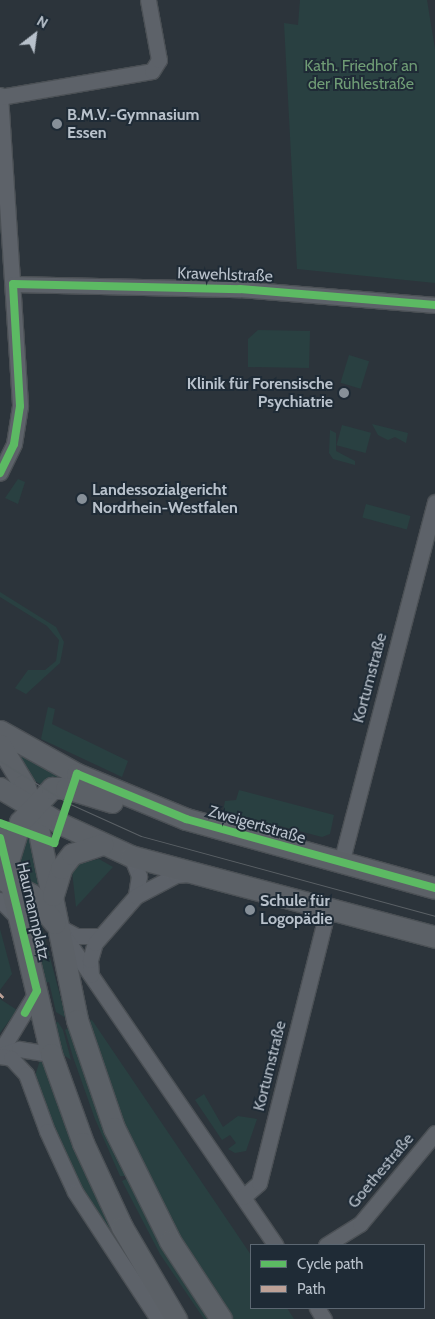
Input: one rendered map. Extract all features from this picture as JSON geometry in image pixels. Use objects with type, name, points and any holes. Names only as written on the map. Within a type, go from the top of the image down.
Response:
[{"type":"main road","name":"Zweigertstraße","points":[[0,731],[77,774],[186,819],[435,888]]},
{"type":"main road","name":"Haumannplatz","points":[[0,745],[19,774],[41,837],[56,924],[77,1020],[114,1128],[162,1226],[221,1319]]},
{"type":"main road","points":[[56,924],[41,902],[4,881],[18,828],[31,808],[58,787],[118,804],[142,802]]},
{"type":"main road","points":[[0,788],[31,808],[102,844],[131,856],[435,937]]},
{"type":"main road","name":"Haumannplatz","points":[[0,838],[4,881],[21,923],[52,1054],[83,1142],[122,1227],[176,1319]]},
{"type":"main road","points":[[52,898],[69,857],[80,849],[102,844]]},
{"type":"street","points":[[0,473],[14,444],[20,406],[0,96],[152,71],[159,60],[148,0]]},
{"type":"street","name":"Krawehlstraße","points":[[13,284],[240,289],[435,305]]},
{"type":"street","name":"Kortumstraße","points":[[341,863],[433,523],[435,502]]},
{"type":"street","points":[[131,856],[139,876],[136,896]]},
{"type":"street","points":[[91,975],[91,955],[100,936],[136,896],[176,875],[196,874]]},
{"type":"street","name":"Kortumstraße","points":[[243,1196],[259,1183],[328,908]]},
{"type":"street","name":"Haumannplatz","points":[[56,924],[77,936],[100,936]]},
{"type":"street","name":"Haumannplatz","points":[[56,924],[275,1244]]},
{"type":"street","points":[[0,1054],[37,991]]},
{"type":"street","points":[[0,1054],[19,1049],[52,1054]]},
{"type":"street","points":[[0,1054],[11,1058],[26,1074],[47,1131],[75,1192],[158,1319]]},
{"type":"street","name":"Goethestraße","points":[[328,1244],[360,1224],[435,1133]]},
{"type":"green space","name":"Kath. Friedhof an der Rühlestraße","points":[[300,0],[427,0],[435,49],[435,283],[297,269],[284,23],[298,25]]},
{"type":"green space","points":[[258,330],[310,331],[309,368],[248,367],[248,339]]},
{"type":"green space","points":[[349,355],[369,361],[361,389],[341,383]]},
{"type":"green space","points":[[372,424],[408,433],[406,443],[395,437],[388,440],[378,435]]},
{"type":"green space","points":[[342,425],[371,433],[366,453],[337,445]]},
{"type":"green space","points":[[330,430],[336,433],[336,451],[355,461],[355,465],[333,459],[329,453]]},
{"type":"green space","points":[[18,479],[25,482],[18,504],[5,498]]},
{"type":"green space","points":[[366,504],[410,516],[407,529],[362,518]]},
{"type":"green space","points":[[0,592],[56,627],[64,642],[60,663],[26,694],[15,688],[28,670],[45,670],[56,661],[59,640],[47,626],[0,597]]},
{"type":"green space","points":[[48,707],[55,709],[52,724],[128,761],[122,777],[41,739]]},
{"type":"green space","points":[[17,752],[70,779],[42,785],[29,778]]},
{"type":"green space","points":[[239,790],[334,815],[330,834],[322,837],[223,811],[225,801],[236,800]]},
{"type":"green space","points":[[24,836],[33,840],[43,895],[20,881],[18,864]]},
{"type":"green space","points":[[99,859],[113,867],[76,907],[72,871],[80,863]]},
{"type":"green space","points":[[33,913],[39,916],[66,1018],[56,1012],[49,982],[45,983],[28,917]]},
{"type":"green space","points":[[0,929],[12,974],[0,990]]},
{"type":"green space","points":[[0,999],[17,1010],[0,1033]]},
{"type":"green space","points":[[92,1020],[250,1254],[250,1309],[288,1309],[294,1319],[231,1319],[163,1212],[104,1081],[86,1022]]},
{"type":"green space","points":[[58,1022],[63,1030],[71,1060],[59,1052],[51,1023]]},
{"type":"green space","points":[[69,1027],[127,1176],[120,1176],[95,1119],[65,1030]]},
{"type":"green space","points":[[41,1057],[151,1294],[112,1240],[60,1149],[34,1079]]},
{"type":"green space","points":[[204,1094],[223,1127],[238,1116],[257,1119],[246,1151],[235,1153],[228,1149],[236,1143],[230,1135],[222,1140],[195,1100]]},
{"type":"green space","points":[[128,1178],[211,1319],[204,1319],[160,1254],[122,1181]]},
{"type":"tram line","points":[[0,761],[68,803],[141,836],[435,916]]},
{"type":"cycle path","points":[[0,473],[14,444],[20,406],[13,284],[240,289],[435,305]]},
{"type":"cycle path","points":[[0,823],[54,843],[77,774],[186,819],[435,888]]},
{"type":"cycle path","points":[[0,838],[37,991],[25,1013]]},
{"type":"place","name":"B.M.V.-Gymnasium Essen","points":[[57,124]]},
{"type":"place","name":"Klinik für Forensische Psychiatrie","points":[[344,393]]},
{"type":"place","name":"Landessozialgericht Nordrhein-Westfalen","points":[[82,499]]},
{"type":"place","name":"Schule für Logopädie","points":[[250,910]]}]
